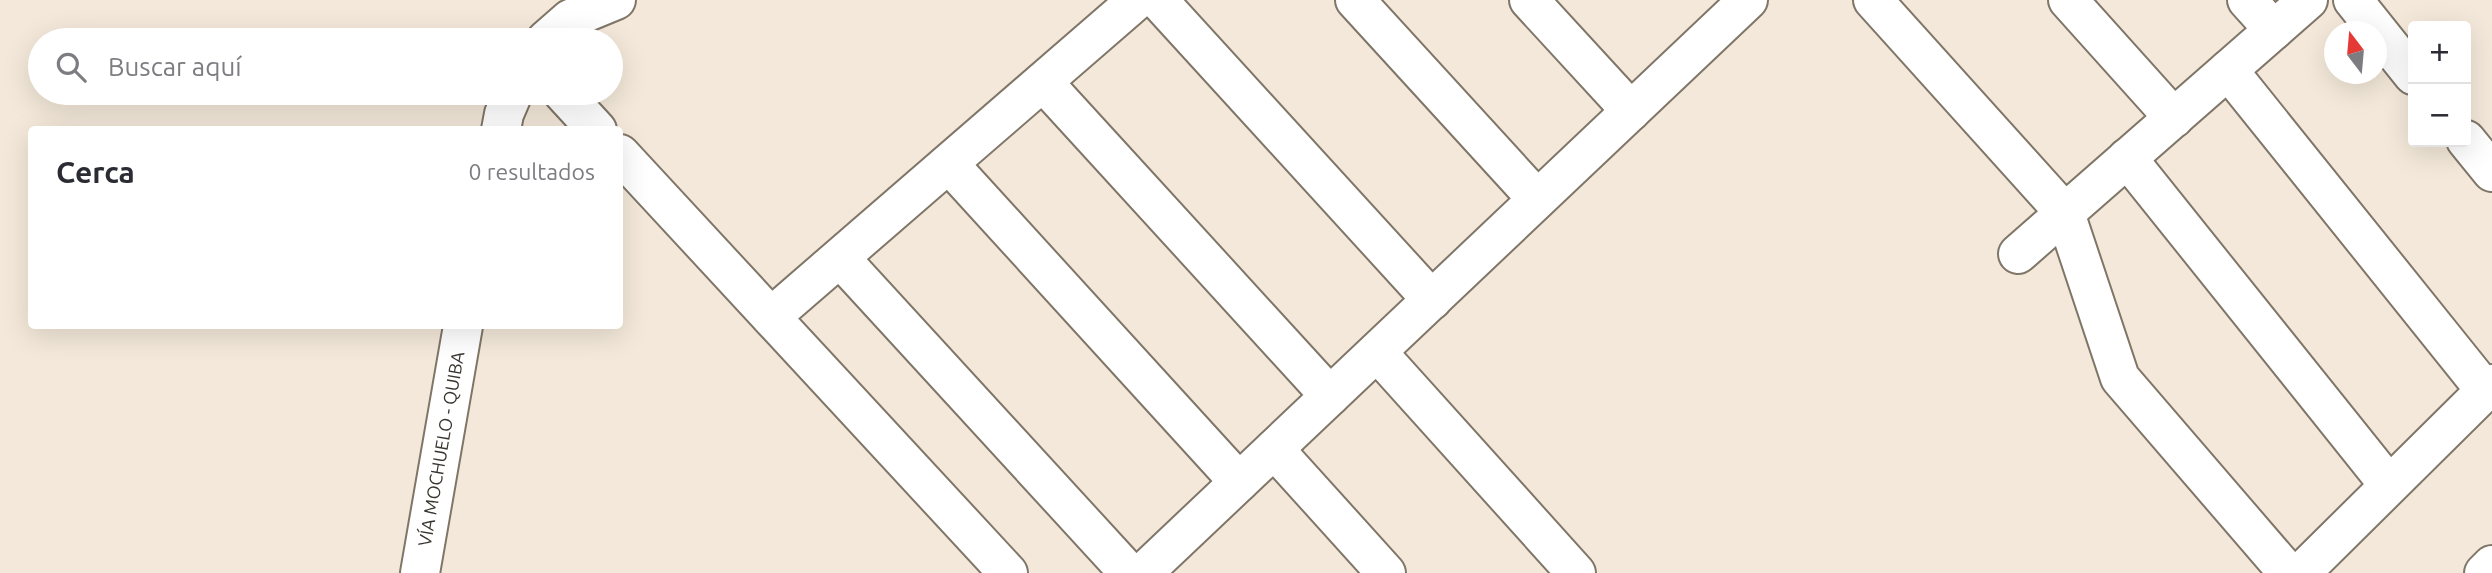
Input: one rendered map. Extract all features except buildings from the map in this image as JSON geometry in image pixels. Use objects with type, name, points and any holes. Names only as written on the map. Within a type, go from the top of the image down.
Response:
[{"type":"street","points":[[560,28],[570,19],[616,0]]},
{"type":"street","points":[[771,317],[1138,0]]},
{"type":"street","points":[[1158,0],[1432,300]]},
{"type":"street","points":[[1355,0],[1537,200]]},
{"type":"street","points":[[1529,0],[1631,111]]},
{"type":"street","points":[[1873,0],[2065,213],[2120,378],[2288,573]]},
{"type":"street","points":[[2068,0],[2174,118]]},
{"type":"street","points":[[2247,0],[2274,30]]},
{"type":"street","points":[[2018,254],[2308,0]]},
{"type":"street","points":[[2353,0],[2408,69]]},
{"type":"street","points":[[1143,573],[1631,111],[1738,4]]},
{"type":"street","points":[[2228,70],[2489,387],[2301,573]]},
{"type":"street","points":[[1043,82],[1330,396]]},
{"type":"street","points":[[502,126],[508,105]]},
{"type":"street","points":[[573,105],[593,126]]},
{"type":"street","points":[[2471,146],[2492,173]]},
{"type":"street","points":[[623,157],[1008,573]]},
{"type":"street","points":[[2127,158],[2389,485]]},
{"type":"street","points":[[948,164],[1239,482]]},
{"type":"street","points":[[840,258],[1129,573]]},
{"type":"street","name":"VÍA MOCHUELO - QUIBA","points":[[420,573],[462,329]]},
{"type":"street","points":[[1377,352],[1576,573]]},
{"type":"street","points":[[1274,449],[1386,573]]},
{"type":"street","points":[[2484,573],[2492,565]]}]
